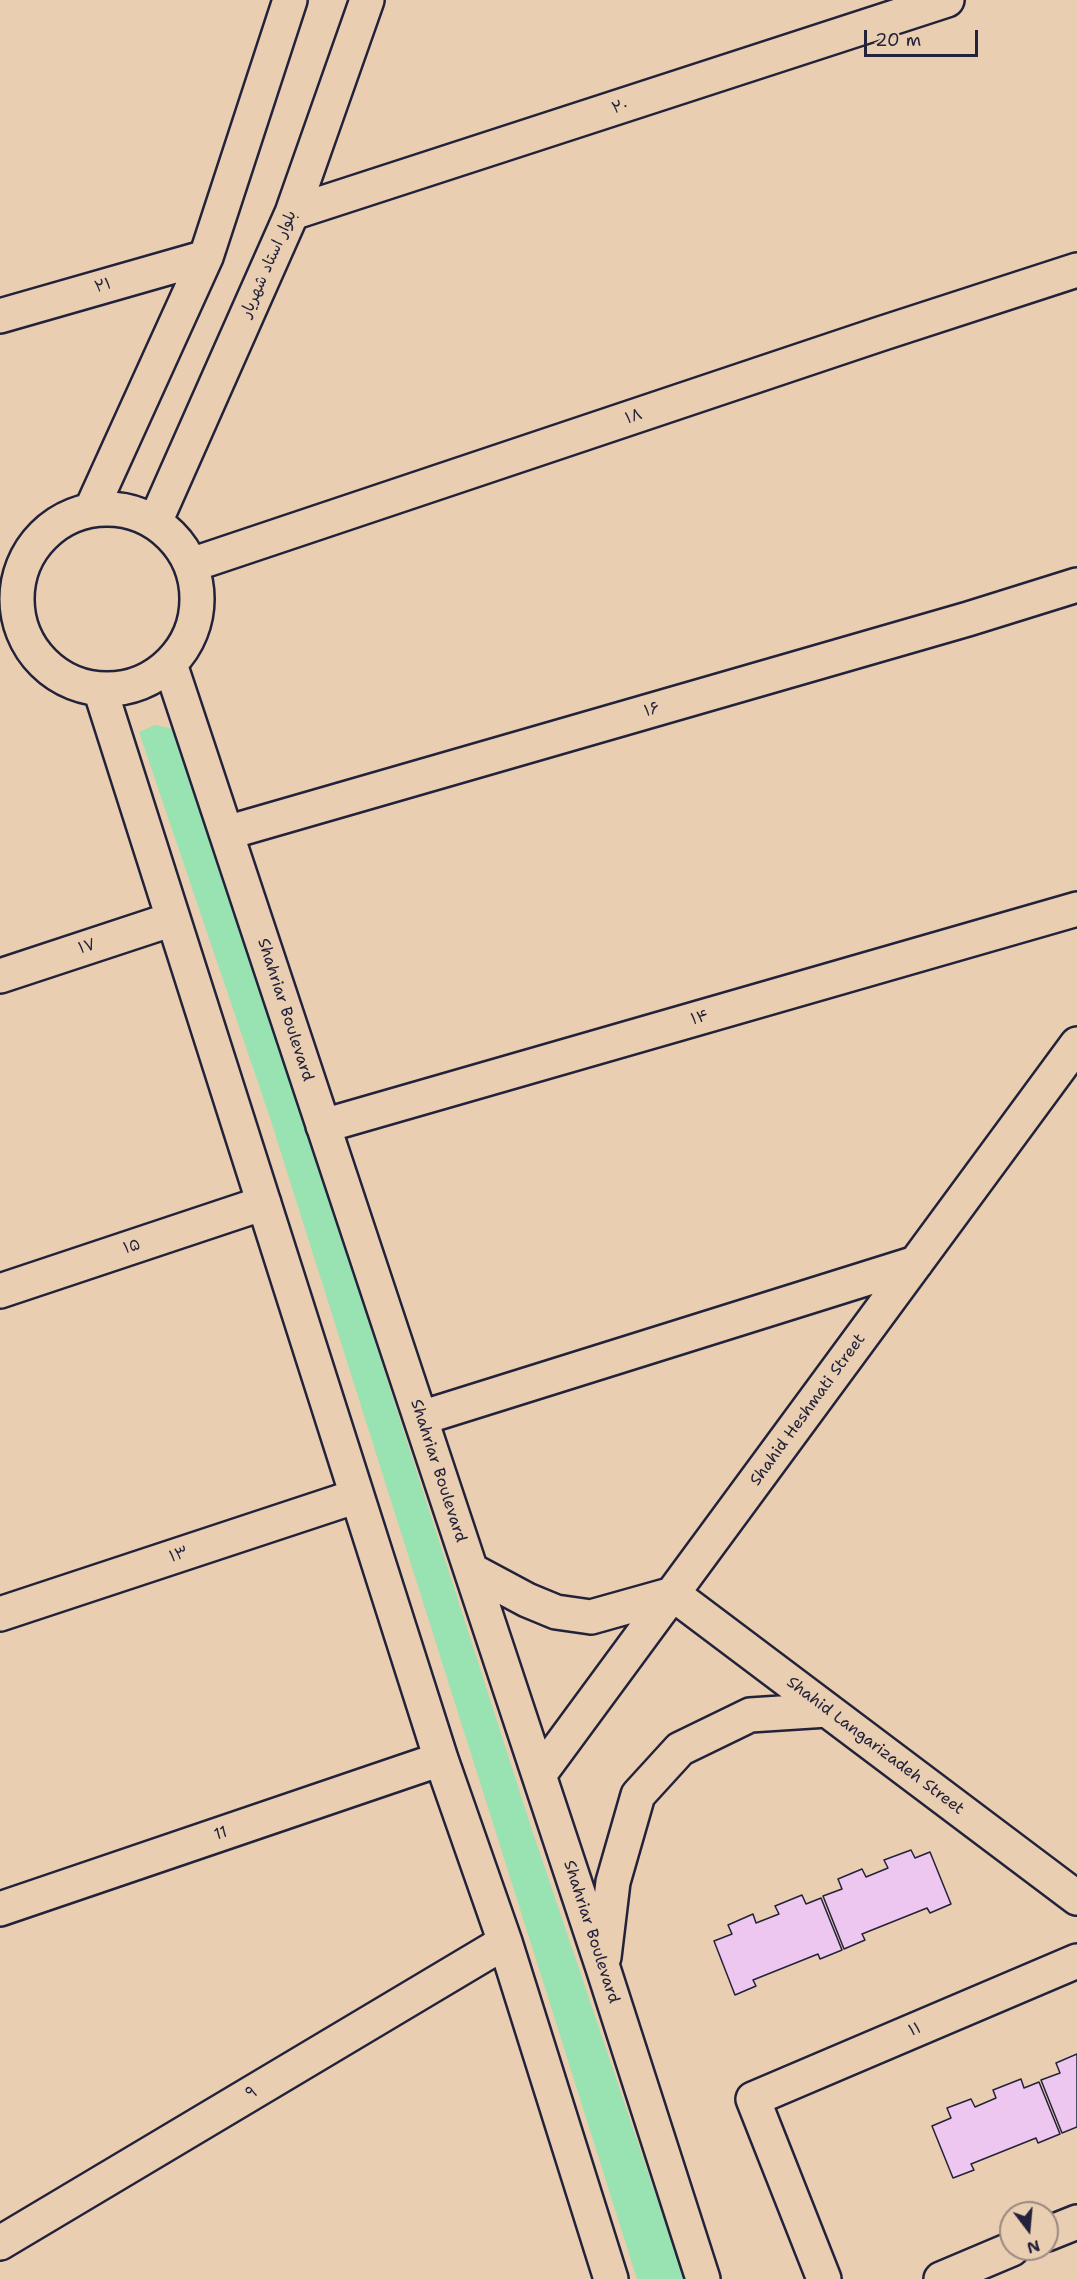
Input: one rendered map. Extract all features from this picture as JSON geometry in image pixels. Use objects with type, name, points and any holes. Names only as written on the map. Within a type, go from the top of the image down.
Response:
[{"type":"street","points":[[91,510],[206,257],[290,0]]},
{"type":"street","name":"بلوار استاد شهریار","points":[[155,522],[292,213],[367,0]]},
{"type":"street","name":"۲۰","points":[[292,213],[948,0]]},
{"type":"street","name":"۲۱","points":[[0,316],[206,257]]},
{"type":"street","name":"۱۸","points":[[191,565],[1077,270]]},
{"type":"street","points":[[113,509],[134,513],[155,522],[176,541],[191,565],[197,594],[194,624],[181,651],[170,664],[131,686],[100,689],[69,681],[47,667],[10,627],[24,564],[39,539],[63,520],[91,510],[113,509]]},
{"type":"street","name":"۱۶","points":[[226,832],[968,619],[1077,585]]},
{"type":"street","name":"Shahriar Boulevard","points":[[170,664],[603,1968],[703,2279]]},
{"type":"street","points":[[100,689],[441,1759],[505,1942],[600,2276]]},
{"type":"street","name":"۱۴","points":[[323,1126],[1077,909]]},
{"type":"street","name":"۱۷","points":[[0,976],[173,919]]},
{"type":"street","name":"Shahid Heshmati Street","points":[[539,1775],[1077,1044]]},
{"type":"street","name":"۱۵","points":[[0,1291],[264,1203]]},
{"type":"street","points":[[421,1418],[916,1263]]},
{"type":"street","name":"۱۳","points":[[0,1614],[357,1496]]},
{"type":"street","points":[[471,1570],[546,1608],[591,1617],[673,1594]]},
{"type":"street","name":"Shahid Langarizadeh Street","points":[[673,1594],[1077,1898]]},
{"type":"street","points":[[603,1968],[613,1882],[638,1795],[680,1749],[750,1715],[827,1710]]},
{"type":"street","name":"11","points":[[0,1909],[441,1759]]},
{"type":"street","name":"۹","points":[[0,2243],[505,1942]]},
{"type":"street","name":"۱۱","points":[[824,2279],[753,2099],[1077,1961]]},
{"type":"street","points":[[1059,2229],[1077,2222]]},
{"type":"street","points":[[941,2279],[999,2254]]},
{"type":"green space","points":[[155,725],[178,730],[533,1833],[684,2279],[637,2279],[270,1118],[139,732]]},
{"type":"building","points":[[911,1850],[915,1858],[930,1852],[951,1904],[930,1913],[927,1908],[862,1934],[865,1940],[844,1949],[823,1896],[842,1889],[838,1879],[862,1869],[866,1877],[888,1868],[884,1860]]},
{"type":"building","points":[[802,1895],[806,1904],[821,1898],[842,1950],[820,1959],[818,1954],[753,1980],[756,1986],[735,1995],[714,1941],[732,1934],[728,1925],[753,1914],[756,1923],[779,1914],[775,1906]]},
{"type":"building","points":[[1077,2054],[1077,2127],[1062,2133],[1041,2080],[1060,2073],[1056,2063]]},
{"type":"building","points":[[1021,2079],[1024,2088],[1039,2082],[1060,2134],[1038,2143],[1036,2138],[971,2164],[974,2170],[953,2178],[932,2126],[951,2118],[947,2108],[971,2099],[975,2107],[996,2098],[993,2090]]}]
